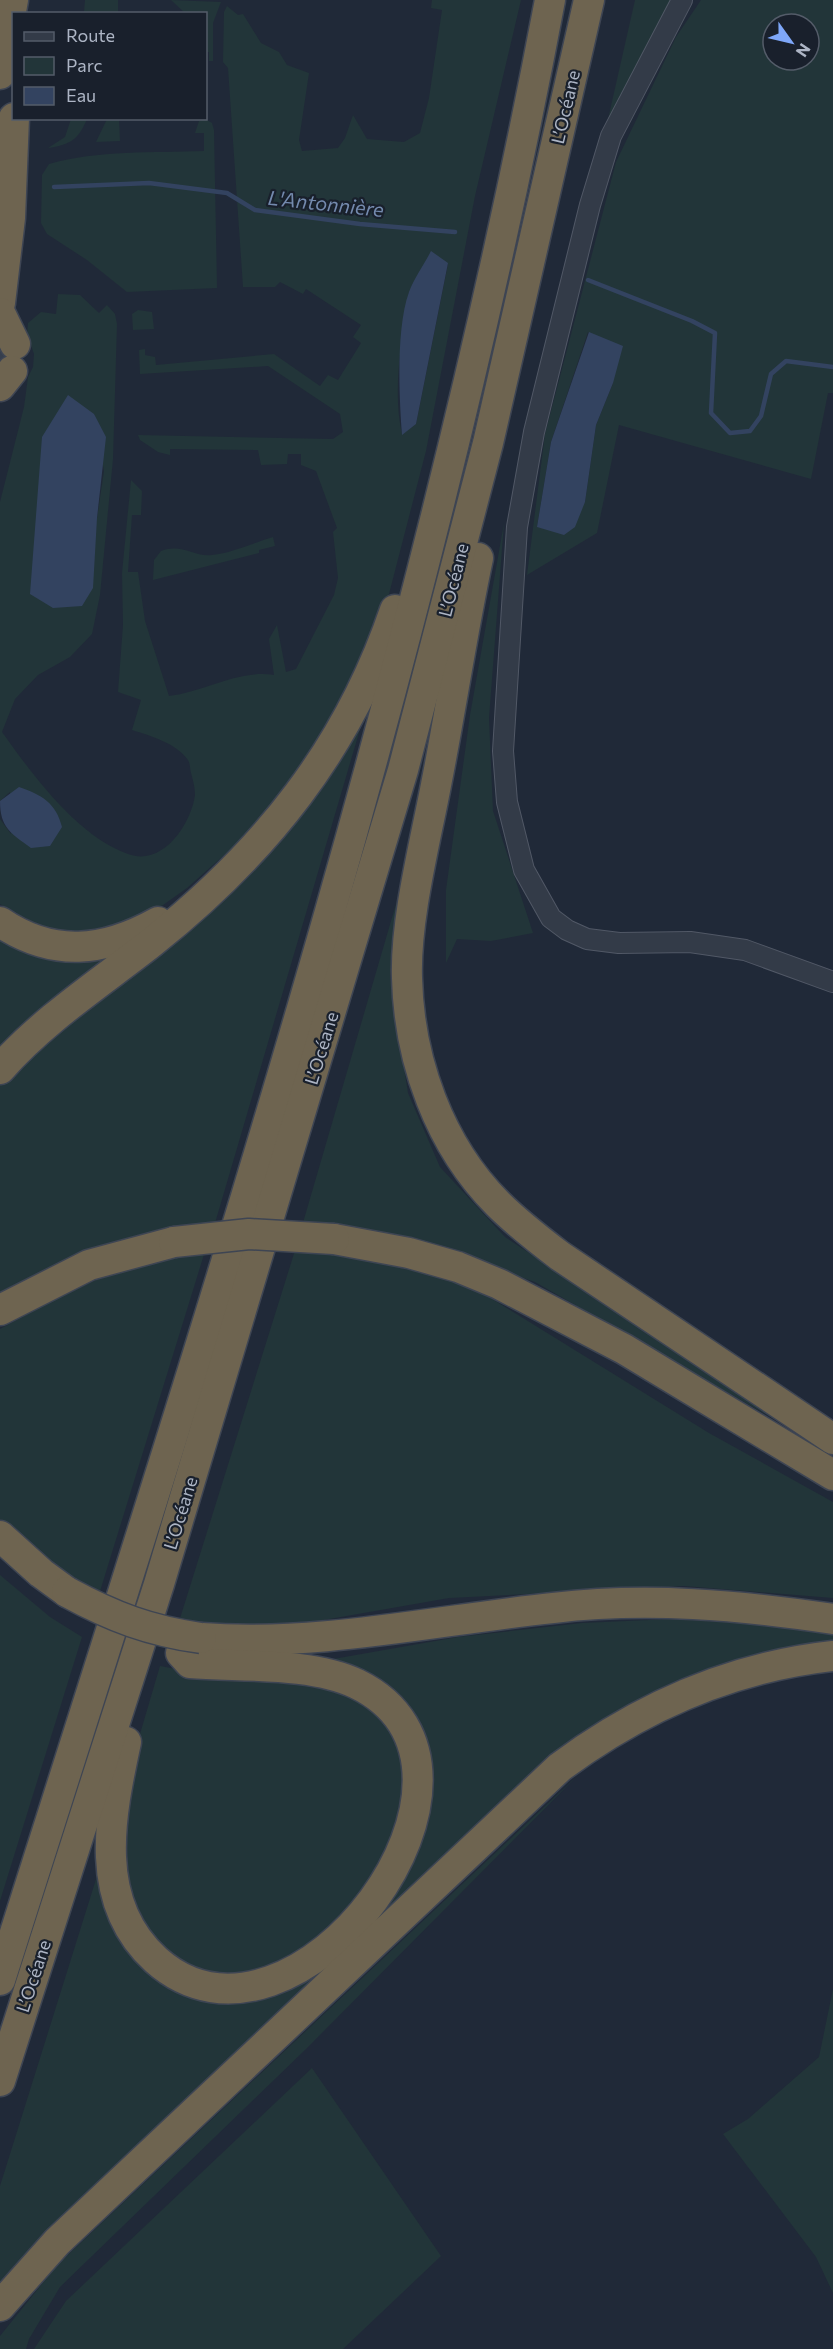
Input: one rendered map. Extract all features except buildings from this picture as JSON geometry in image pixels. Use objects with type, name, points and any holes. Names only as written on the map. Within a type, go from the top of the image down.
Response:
[{"type":"highway","points":[[0,74],[13,0]]},
{"type":"highway","name":"L’Océane","points":[[0,1980],[179,1413],[312,976],[415,606],[516,171],[550,0]]},
{"type":"highway","name":"L’Océane","points":[[0,2081],[159,1584],[370,883],[419,710],[488,443],[589,0]]},
{"type":"highway","points":[[0,303],[10,218],[14,120]]},
{"type":"highway","points":[[0,313],[4,358]]},
{"type":"highway","points":[[488,443],[495,480],[474,578],[414,908],[406,976],[410,1025],[419,1066],[448,1137],[484,1188],[520,1224],[560,1256],[833,1439]]},
{"type":"highway","points":[[0,1069],[47,1025],[207,897],[249,855],[306,785],[361,694],[382,648],[398,600],[425,501],[445,477]]},
{"type":"highway","points":[[0,922],[22,936],[50,944],[83,947],[117,941],[163,919],[233,861],[249,855]]},
{"type":"highway","points":[[0,1310],[28,1293],[88,1265],[174,1242],[249,1234],[334,1239],[409,1252],[458,1267],[499,1284],[624,1349],[833,1475]]},
{"type":"highway","points":[[0,1536],[41,1573],[62,1599]]},
{"type":"highway","points":[[0,1562],[62,1599],[127,1622],[166,1633],[192,1652],[339,1678],[357,1684],[390,1709],[403,1726],[417,1766],[415,1814],[396,1864],[369,1904],[344,1933],[304,1965],[290,1973],[244,1988],[217,1987],[195,1982],[160,1964],[131,1928],[115,1892],[110,1861],[113,1807],[131,1718],[148,1665],[159,1584]]},
{"type":"highway","points":[[192,1652],[555,1607],[642,1602],[736,1605],[833,1619]]},
{"type":"highway","points":[[0,2306],[57,2241],[560,1767],[628,1721],[701,1687],[772,1666],[833,1656]]},
{"type":"street","points":[[682,0],[612,136],[590,205],[534,432],[517,527],[502,751],[507,802],[524,870],[551,918],[567,930],[587,939],[619,943],[690,942],[745,950],[833,982]]},
{"type":"green space","points":[[85,0],[118,0],[118,12],[84,12]]},
{"type":"green space","points":[[171,0],[221,2],[213,23],[213,61],[209,61],[209,52],[207,52],[207,12],[184,12]]},
{"type":"green space","points":[[432,0],[521,0],[475,196],[426,451],[389,594],[370,650],[345,703],[286,792],[239,842],[187,888],[149,915],[107,932],[47,930],[0,904],[0,819],[11,834],[10,792],[0,801],[0,502],[24,407],[28,377],[33,367],[34,354],[27,334],[28,323],[41,312],[56,314],[58,294],[80,295],[99,313],[107,305],[115,314],[117,324],[113,459],[100,595],[92,634],[70,657],[38,675],[15,699],[2,732],[57,802],[91,833],[128,854],[141,856],[153,854],[164,849],[181,830],[188,818],[195,792],[188,760],[170,745],[132,730],[141,700],[118,692],[123,625],[122,573],[131,480],[142,491],[141,515],[132,515],[128,572],[138,572],[145,621],[169,696],[248,675],[274,675],[269,639],[277,625],[286,672],[296,669],[334,595],[338,578],[333,532],[337,528],[316,471],[301,465],[301,454],[288,454],[287,464],[261,465],[258,450],[170,449],[170,455],[158,452],[140,440],[138,435],[333,439],[343,432],[340,414],[268,366],[140,374],[139,350],[145,349],[145,355],[155,357],[156,365],[274,354],[320,386],[328,375],[338,380],[361,343],[353,337],[361,325],[306,289],[303,294],[280,282],[275,287],[243,287],[228,68],[223,62],[224,12],[227,6],[238,15],[243,14],[261,43],[279,52],[287,65],[309,73],[299,140],[302,151],[338,148],[345,138],[353,115],[367,139],[404,142],[420,133],[429,98],[442,10],[431,8]],"holes":[[[448,264],[416,424],[402,434],[398,382],[409,293]],[[94,414],[104,471],[97,518]]]},
{"type":"green space","points":[[635,0],[672,0],[606,128]]},
{"type":"green space","points":[[701,0],[833,0],[833,393],[828,393],[811,479],[619,425],[597,533],[527,575],[545,434],[616,162],[676,37]],"holes":[[[588,332],[613,383],[596,425],[585,502],[537,527],[551,442]]]},
{"type":"green space","points":[[71,120],[87,120],[81,132],[73,140],[48,148],[65,137]]},
{"type":"green space","points":[[107,120],[119,120],[120,141],[96,142]]},
{"type":"green space","points":[[207,120],[212,123],[214,130],[217,288],[127,292],[87,260],[47,234],[41,223],[42,175],[49,164],[106,154],[204,151],[204,133],[195,133],[199,121]]},
{"type":"green space","points":[[138,310],[152,312],[154,329],[133,330],[132,314]]},
{"type":"green space","points":[[504,523],[489,718],[493,811],[533,933],[491,941],[457,939],[446,963],[446,890],[470,715]]},
{"type":"green space","points":[[273,537],[275,546],[259,550],[259,553],[153,580],[154,560],[161,551],[181,549],[205,555],[220,554]]},
{"type":"green space","points":[[363,719],[213,1230],[0,1300],[0,1077],[98,990]]},
{"type":"green space","points":[[410,856],[390,976],[408,1093],[440,1167],[505,1237],[823,1447],[535,1282],[455,1255],[302,1226]]},
{"type":"green space","points":[[0,930],[140,940],[0,1054]]},
{"type":"green space","points":[[297,1244],[403,1263],[476,1289],[709,1433],[833,1502],[833,1598],[684,1586],[449,1598],[301,1624],[177,1628]]},
{"type":"green space","points":[[206,1248],[97,1601],[0,1527],[0,1329],[74,1290],[125,1268],[179,1252]]},
{"type":"green space","points":[[0,1575],[50,1617],[82,1637],[0,1901]]},
{"type":"green space","points":[[670,1619],[777,1625],[833,1632],[833,1646],[660,1692],[0,2291],[0,2186],[97,1876],[108,1910],[201,1998],[236,2002],[262,1996],[318,1967],[429,1797],[425,1745],[410,1710],[374,1679],[322,1661],[458,1637],[582,1623]]},
{"type":"green space","points":[[160,1666],[192,1672],[296,1680],[357,1698],[393,1727],[407,1768],[394,1844],[369,1884],[311,1949],[243,1975],[204,1973],[172,1959],[137,1917],[121,1847],[135,1751]]},
{"type":"green space","points":[[577,1776],[306,2049],[60,2287],[29,2339],[26,2349],[0,2349],[0,2336],[58,2264]]},
{"type":"green space","points":[[833,1989],[833,2293],[816,2257],[723,2134],[748,2119],[819,2057]]},
{"type":"green space","points":[[312,2068],[441,2256],[343,2349],[34,2349],[66,2301]]},
{"type":"water","points":[[431,251],[448,263],[416,424],[402,435],[399,382],[402,324],[409,292]]},
{"type":"water","points":[[589,332],[623,346],[613,383],[596,425],[585,502],[575,527],[564,535],[537,527],[551,442]]},
{"type":"water","points":[[68,395],[94,414],[106,437],[97,518],[93,588],[82,606],[53,608],[30,594],[42,437]]},
{"type":"water","points":[[19,787],[47,801],[56,812],[62,827],[50,846],[31,848],[12,834],[5,824],[0,801]]},
{"type":"waterway","name":"L'Antonnière","points":[[54,187],[149,183],[227,193],[255,210],[360,224],[455,232]]},
{"type":"waterway","name":"L'Antonnière","points":[[588,280],[692,321],[715,333],[711,413],[730,433],[750,431],[761,416],[771,374],[786,361],[833,367]]},
{"type":"tunnel","points":[[0,370],[3,343]]}]
